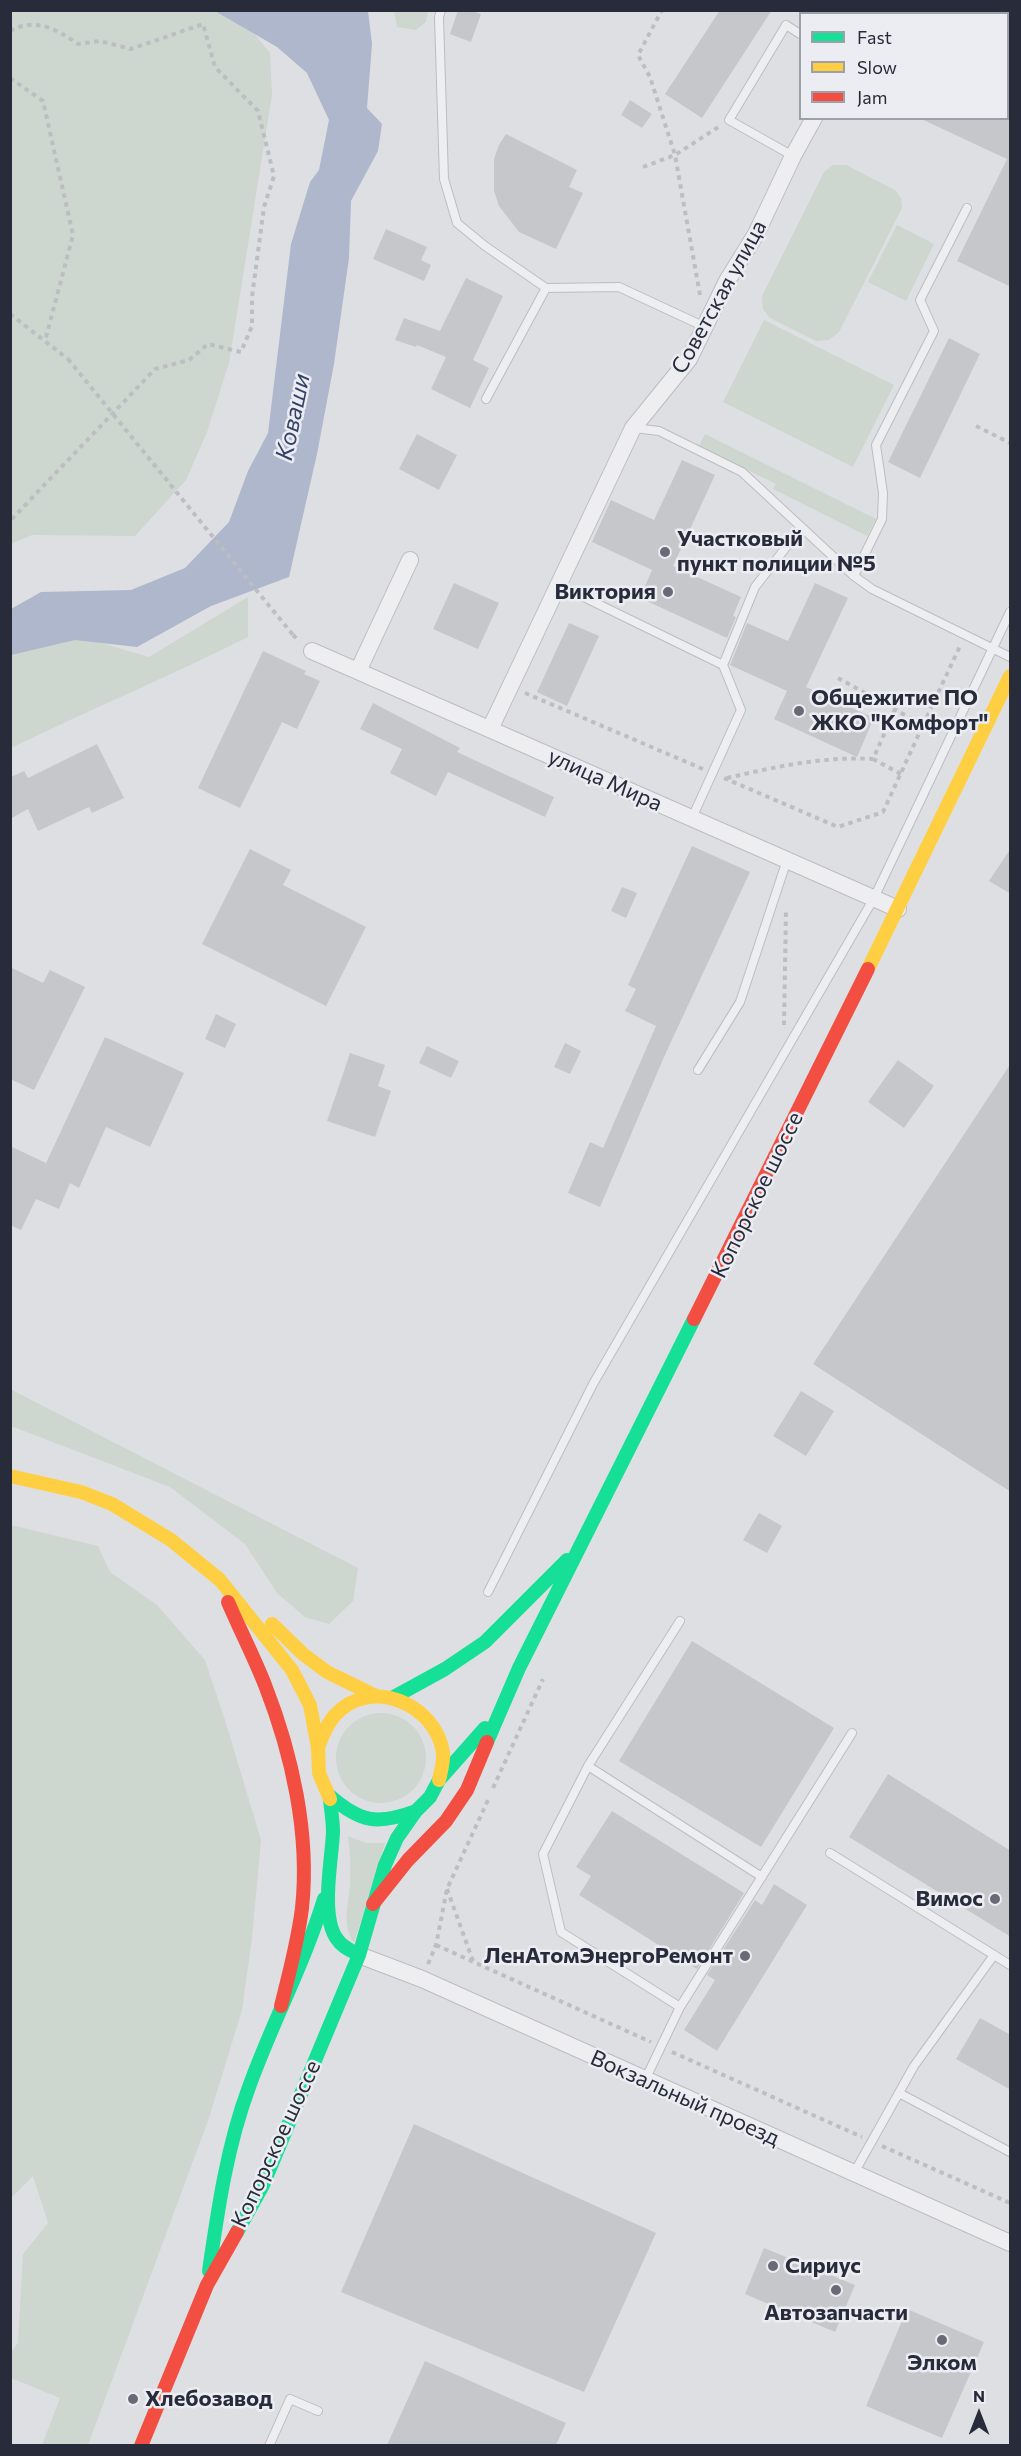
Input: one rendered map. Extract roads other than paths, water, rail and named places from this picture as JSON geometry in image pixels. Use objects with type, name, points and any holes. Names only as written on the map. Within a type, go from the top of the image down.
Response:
[{"type":"main road","name":"Копорское шоссе","points":[[499,1712],[898,909],[1011,676]]},
{"type":"main road","points":[[10,1476],[81,1492],[112,1504],[171,1539],[253,1604],[303,1654],[327,1672],[376,1696]]},
{"type":"main road","points":[[394,1697],[445,1669],[484,1642],[584,1543]]},
{"type":"main road","points":[[220,1580],[292,1670],[310,1705],[318,1748],[319,1773],[330,1796],[333,1830],[328,1887],[330,1921],[335,1937],[344,1947],[359,1955]]},
{"type":"main road","points":[[220,1580],[240,1633],[269,1696],[296,1796],[303,1896],[281,2006]]},
{"type":"main road","points":[[318,1748],[325,1728],[338,1712],[355,1701],[376,1696],[394,1697],[418,1708],[436,1728],[443,1754],[440,1780]]},
{"type":"main road","points":[[330,1796],[348,1812],[370,1821],[394,1820],[416,1811],[499,1712]]},
{"type":"main road","points":[[373,1904],[408,1860],[446,1821],[462,1797],[499,1712]]},
{"type":"main road","name":"Копорское шоссе","points":[[141,2445],[207,2285],[263,2185],[359,1955],[385,1865],[397,1838],[416,1811]]},
{"type":"main road","points":[[207,2285],[223,2178],[248,2090],[281,2006],[312,1938],[328,1887]]},
{"type":"street","name":"Советская улица","points":[[490,729],[633,428],[689,359],[727,281],[756,234],[813,120]]},
{"type":"street","points":[[358,671],[410,560]]},
{"type":"street","name":"улица Мира","points":[[312,651],[898,909]]},
{"type":"street","name":"Вокзальный проезд","points":[[359,1955],[422,1979],[1011,2243]]},
{"type":"lane","points":[[441,10],[439,17],[444,179],[457,223],[485,246],[546,288],[619,287],[705,327]]},
{"type":"lane","points":[[793,156],[729,120],[786,25],[799,33]]},
{"type":"lane","points":[[854,576],[882,519],[883,493],[876,445],[934,331],[920,300],[967,208]]},
{"type":"lane","points":[[486,399],[546,288]]},
{"type":"lane","points":[[633,428],[659,431],[742,472],[854,576],[872,589],[1011,657]]},
{"type":"lane","points":[[723,665],[755,587],[801,528]]},
{"type":"lane","points":[[559,585],[723,665],[741,711],[692,818]]},
{"type":"lane","points":[[488,1592],[593,1384],[874,898],[1011,612]]},
{"type":"lane","points":[[698,1070],[740,1002],[787,860]]},
{"type":"lane","points":[[680,1621],[588,1766],[543,1854],[561,1932],[680,2007]]},
{"type":"lane","points":[[645,2080],[680,2007],[852,1733]]},
{"type":"lane","points":[[588,1766],[762,1877]]},
{"type":"lane","points":[[830,1853],[1011,1965]]},
{"type":"lane","points":[[854,2173],[914,2066],[994,1955]]},
{"type":"lane","points":[[899,2093],[1011,2152]]},
{"type":"lane","points":[[269,2445],[290,2399],[318,2410]]},
{"type":"water","name":"Коваши","points":[[215,11],[368,11],[372,44],[367,108],[382,124],[378,151],[351,201],[349,258],[334,364],[317,454],[289,577],[211,606],[137,647],[75,640],[11,655],[11,609],[41,592],[131,590],[185,568],[229,522],[248,471],[268,433],[291,244],[310,182],[319,170],[329,120],[307,73],[277,47]]},
{"type":"place","name":"Участковый пункт полиции №5","points":[[665,552]]},
{"type":"place","name":"Виктория","points":[[668,592]]},
{"type":"place","name":"Общежитие ПО ЖКО \"Комфорт\"","points":[[799,711]]},
{"type":"place","name":"Вимос","points":[[995,1899]]},
{"type":"place","name":"ЛенАтомЭнергоРемонт","points":[[745,1956]]},
{"type":"place","name":"Сириус","points":[[773,2266]]},
{"type":"place","name":"Автозапчасти","points":[[836,2290]]},
{"type":"place","name":"Элком","points":[[942,2340]]},
{"type":"place","name":"Хлебозавод","points":[[133,2399]]}]
